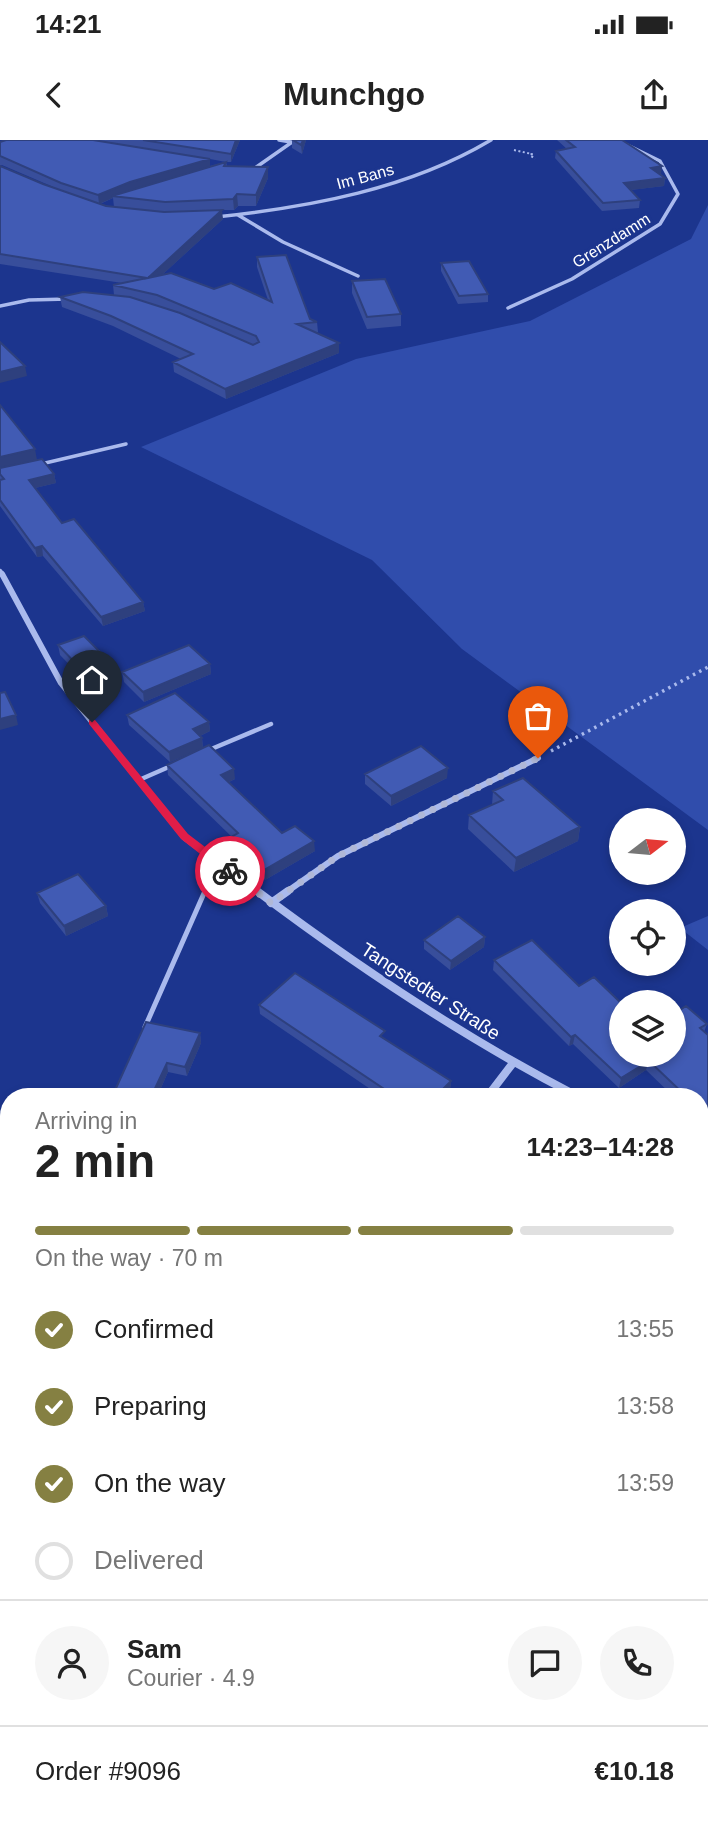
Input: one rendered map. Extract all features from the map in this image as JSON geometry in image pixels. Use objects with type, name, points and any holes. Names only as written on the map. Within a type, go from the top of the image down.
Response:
[{"type":"street","points":[[279,140],[293,141]]},
{"type":"street","name":"Im Bans","points":[[211,218],[327,199],[395,181],[450,163],[491,140]]},
{"type":"street","name":"Grenzdamm","points":[[509,307],[572,279],[660,224],[678,194],[660,161],[617,140]]},
{"type":"street","points":[[244,169],[255,168],[293,141]]},
{"type":"street","points":[[238,215],[283,242],[358,276]]},
{"type":"street","points":[[0,306],[29,300],[71,299]]},
{"type":"street","name":"Tangstedter Straße","points":[[0,571],[61,684],[184,837],[314,934],[513,1063],[562,1088]]},
{"type":"street","points":[[271,903],[338,856],[538,758]]},
{"type":"street","points":[[493,1088],[513,1063]]},
{"type":"lane","points":[[29,466],[125,444]]},
{"type":"lane","points":[[199,754],[271,724]]},
{"type":"lane","points":[[139,780],[174,765]]},
{"type":"lane","points":[[141,1035],[218,863]]},
{"type":"path","points":[[514,150],[532,154],[530,155],[536,159]]},
{"type":"path","points":[[538,758],[708,667]]},
{"type":"shaded area","points":[[708,205],[708,830],[686,814],[686,808],[678,808],[462,649],[372,560],[141,447],[356,359],[530,321],[691,239]]},
{"type":"shaded area","points":[[708,916],[708,950],[686,933],[686,925]]},
{"type":"building","points":[[93,140],[210,159],[130,182],[98,195],[61,183],[0,156],[0,142]]},
{"type":"building","points":[[143,140],[236,140],[231,154]]},
{"type":"building","points":[[566,140],[622,140],[662,166],[651,168],[665,178],[624,183],[640,200],[603,203],[556,151],[575,147]]},
{"type":"building","points":[[226,162],[224,166],[268,167],[256,195],[237,194],[233,199],[165,202],[112,196]]},
{"type":"building","points":[[0,166],[106,206],[164,212],[222,210],[148,278],[171,273],[214,289],[231,283],[272,302],[257,257],[286,255],[310,319],[317,322],[297,324],[339,343],[225,389],[173,362],[193,354],[111,316],[60,297],[83,292],[130,297],[180,313],[253,345],[259,342],[256,336],[157,295],[113,285],[147,278],[0,254]]},
{"type":"building","points":[[469,261],[488,294],[459,296],[441,263]]},
{"type":"building","points":[[385,279],[401,314],[367,317],[352,281]]},
{"type":"building","points":[[0,342],[25,366],[0,372]]},
{"type":"building","points":[[0,405],[35,449],[0,457]]},
{"type":"building","points":[[42,459],[54,474],[29,480],[62,523],[74,519],[143,602],[101,617],[42,546],[35,548],[0,500],[0,480],[4,479],[0,468]]},
{"type":"building","points":[[84,636],[108,660],[82,670],[58,645]]},
{"type":"building","points":[[189,645],[210,664],[143,692],[122,672]]},
{"type":"building","points":[[5,692],[16,715],[0,719],[0,693]]},
{"type":"building","points":[[175,693],[209,722],[193,729],[202,738],[169,752],[127,715]]},
{"type":"building","points":[[209,745],[234,769],[221,775],[282,833],[295,826],[314,841],[264,870],[228,839],[238,833],[167,765]]},
{"type":"building","points":[[421,746],[448,768],[391,796],[365,774]]},
{"type":"building","points":[[523,778],[580,827],[516,858],[469,815],[503,800],[493,791]]},
{"type":"building","points":[[78,874],[106,906],[64,926],[37,893]]},
{"type":"building","points":[[458,916],[485,937],[451,961],[424,940]]},
{"type":"building","points":[[532,940],[579,986],[594,977],[609,991],[609,1067],[575,1035],[571,1037],[494,960]]},
{"type":"building","points":[[295,973],[385,1031],[380,1036],[451,1081],[444,1088],[383,1088],[259,1005]]},
{"type":"building","points":[[686,1006],[707,1024],[700,1028],[708,1035],[708,1088],[678,1088],[655,1067],[686,1067]]},
{"type":"building","points":[[146,1022],[200,1033],[185,1067],[167,1063],[155,1088],[116,1088]]},
{"type":"building","points":[[609,1067],[639,1067],[621,1078]]},
{"type":"way so far","points":[[230,871],[271,903],[338,856],[538,758]]},
{"type":"route","points":[[92,722],[184,837],[230,871]]}]
